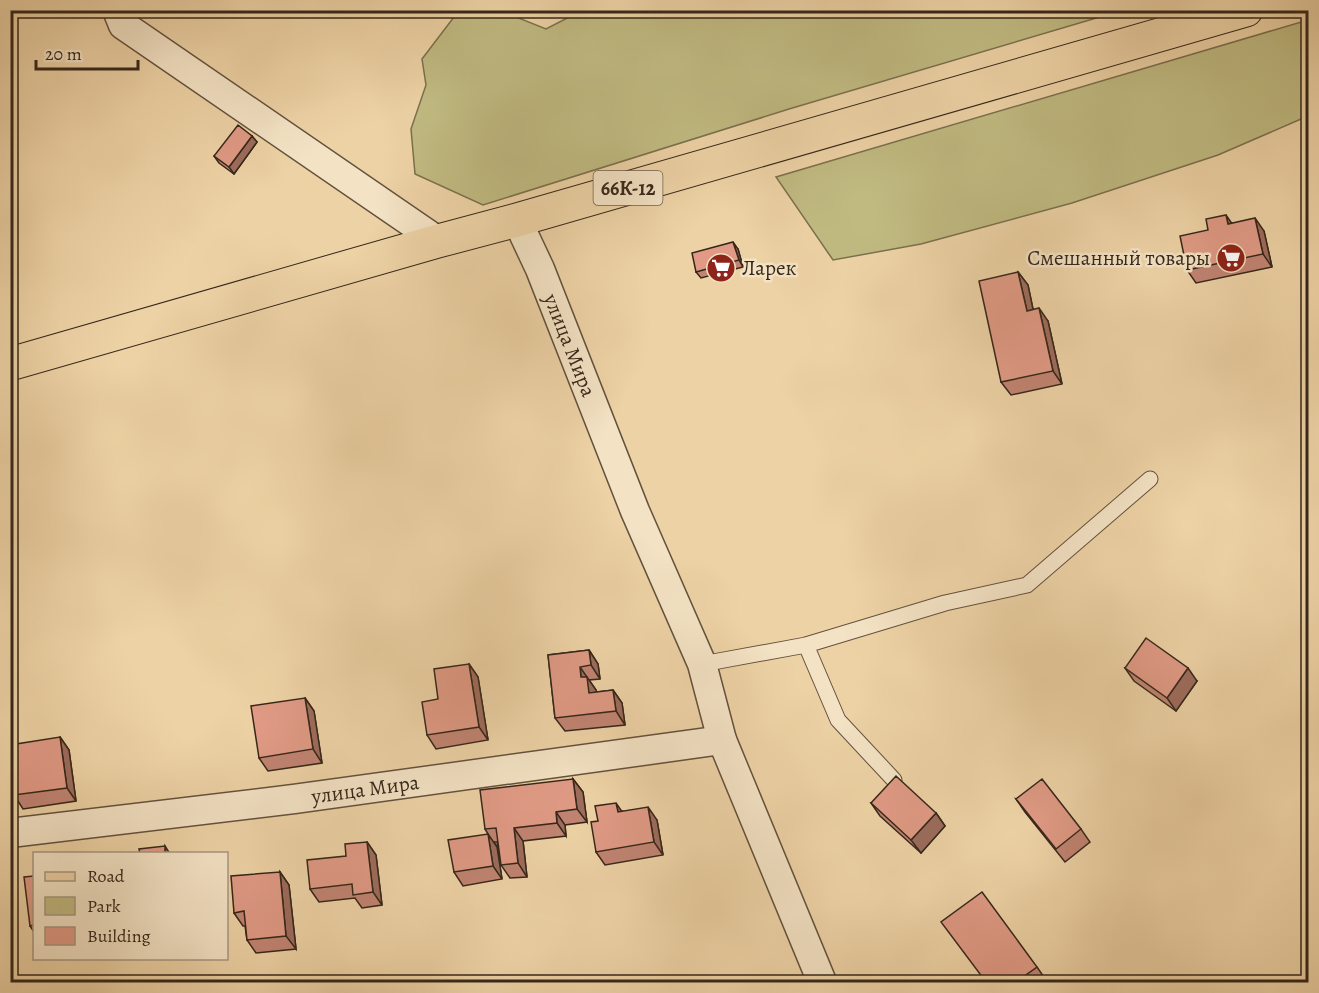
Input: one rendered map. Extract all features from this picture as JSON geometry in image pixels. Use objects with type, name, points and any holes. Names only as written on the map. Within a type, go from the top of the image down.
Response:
[{"type":"main road","name":"66К-12","points":[[10,364],[1245,10]]},
{"type":"street","points":[[117,10],[123,25],[438,241]]},
{"type":"street","name":"улица Мира","points":[[517,220],[540,269],[634,511],[702,664],[722,740],[822,982]]},
{"type":"street","name":"улица Мира","points":[[10,833],[294,799],[722,740]]},
{"type":"lane","points":[[702,664],[806,645],[945,603],[1027,585],[1150,478]]},
{"type":"lane","points":[[806,645],[837,720],[894,780]]},
{"type":"green space","points":[[581,11],[1120,11],[789,109],[483,205],[415,174],[411,129],[426,85],[422,59],[457,13],[506,13],[546,29]]},
{"type":"green space","points":[[1308,20],[1308,116],[1218,155],[1072,203],[921,244],[833,260],[776,177]]},
{"type":"building","points":[[238,125],[252,136],[229,167],[214,156]]},
{"type":"building","points":[[1226,215],[1228,224],[1255,218],[1263,254],[1187,270],[1180,236],[1208,230],[1206,219]]},
{"type":"building","points":[[733,242],[739,260],[696,272],[692,253]]},
{"type":"building","points":[[1018,272],[1027,311],[1039,308],[1053,371],[1001,382],[979,281]]},
{"type":"building","points":[[1146,638],[1188,668],[1167,698],[1125,668]]},
{"type":"building","points":[[589,650],[591,665],[580,667],[581,677],[587,677],[589,693],[613,690],[616,711],[555,718],[548,655]]},
{"type":"building","points":[[469,664],[479,727],[427,735],[422,702],[438,699],[434,669]]},
{"type":"building","points":[[305,698],[313,749],[259,758],[251,706]]},
{"type":"building","points":[[60,737],[67,788],[14,795],[10,771],[10,745]]},
{"type":"building","points":[[896,776],[936,813],[911,840],[871,803]]},
{"type":"building","points":[[573,779],[577,809],[556,812],[557,823],[514,828],[518,863],[501,865],[496,828],[485,829],[480,790]]},
{"type":"building","points":[[1042,779],[1081,829],[1056,849],[1016,799]]},
{"type":"building","points":[[616,803],[618,812],[648,807],[654,842],[596,852],[591,822],[598,821],[595,806]]},
{"type":"building","points":[[488,834],[493,866],[454,872],[448,840]]},
{"type":"building","points":[[367,842],[373,892],[353,895],[352,884],[310,889],[307,860],[346,856],[345,844]]},
{"type":"building","points":[[165,846],[165,852],[140,852],[139,849]]},
{"type":"building","points":[[280,872],[286,936],[247,940],[244,911],[234,913],[231,876]]},
{"type":"building","points":[[33,876],[33,925],[30,926],[24,877]]},
{"type":"building","points":[[982,892],[1037,967],[1016,982],[986,982],[941,922]]},
{"type":"place","name":"Смешанный товары","points":[[1231,258]]},
{"type":"place","name":"Ларек","points":[[721,268]]}]
